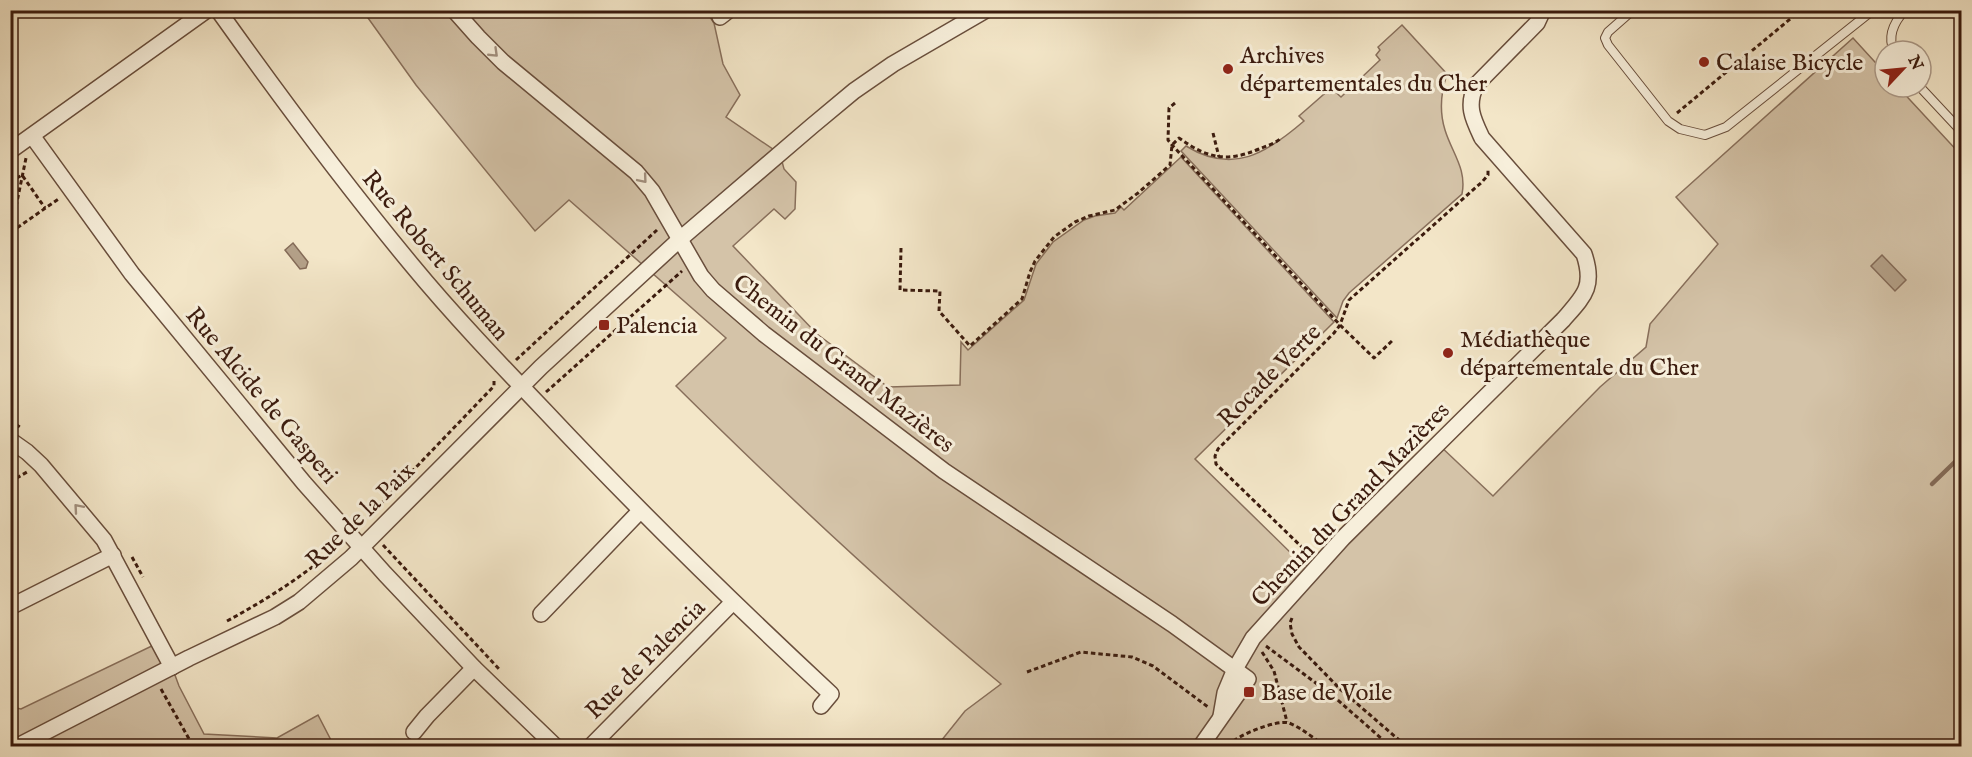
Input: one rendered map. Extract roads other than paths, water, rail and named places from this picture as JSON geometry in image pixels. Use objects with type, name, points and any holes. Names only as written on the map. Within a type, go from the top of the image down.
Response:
[{"type":"street","points":[[14,149],[207,10]]},
{"type":"street","name":"Rue Robert Schuman","points":[[218,10],[284,103],[412,265],[505,371],[640,512],[732,603],[831,694],[821,705]]},
{"type":"street","name":"Chemin du Grand Mazières","points":[[454,10],[503,62],[636,172],[652,190],[697,269],[713,290],[764,334],[944,471],[1235,669],[1253,638],[1319,564],[1581,300],[1588,285],[1590,271],[1584,254],[1482,138],[1472,119],[1470,108],[1476,85],[1537,23],[1543,10]]},
{"type":"street","name":"Rue de la Paix","points":[[26,745],[172,667],[275,617],[324,582],[362,547],[520,387],[680,240],[854,91],[959,17],[986,10]]},
{"type":"street","name":"Rue Alcide de Gasperi","points":[[33,136],[132,273],[264,436],[351,535],[474,668],[555,747]]},
{"type":"street","points":[[10,440],[38,462],[95,528],[113,555],[172,667]]},
{"type":"street","points":[[541,614],[640,512]]},
{"type":"street","points":[[10,607],[113,555]]},
{"type":"street","name":"Rue de Palencia","points":[[591,747],[732,603]]},
{"type":"street","points":[[414,732],[474,668]]},
{"type":"street","points":[[1201,747],[1248,679],[1235,669]]},
{"type":"lane","points":[[1633,10],[1608,32],[1605,38],[1608,45],[1668,121],[1680,129],[1705,135],[1726,127],[1873,10]]},
{"type":"lane","points":[[1892,39],[1897,19],[1905,10]]},
{"type":"lane","points":[[1931,99],[1962,132]]},
{"type":"waterway","points":[[1932,484],[1962,455]]},
{"type":"place","name":"Calaise Bicycle","points":[[1704,62]]},
{"type":"place","name":"Archives départementales du Cher","points":[[1228,69]]},
{"type":"place","name":"Palencia","points":[[604,325]]},
{"type":"place","name":"Médiathèque départementale du Cher","points":[[1448,353]]},
{"type":"place","name":"Base de Voile","points":[[1249,692]]}]
